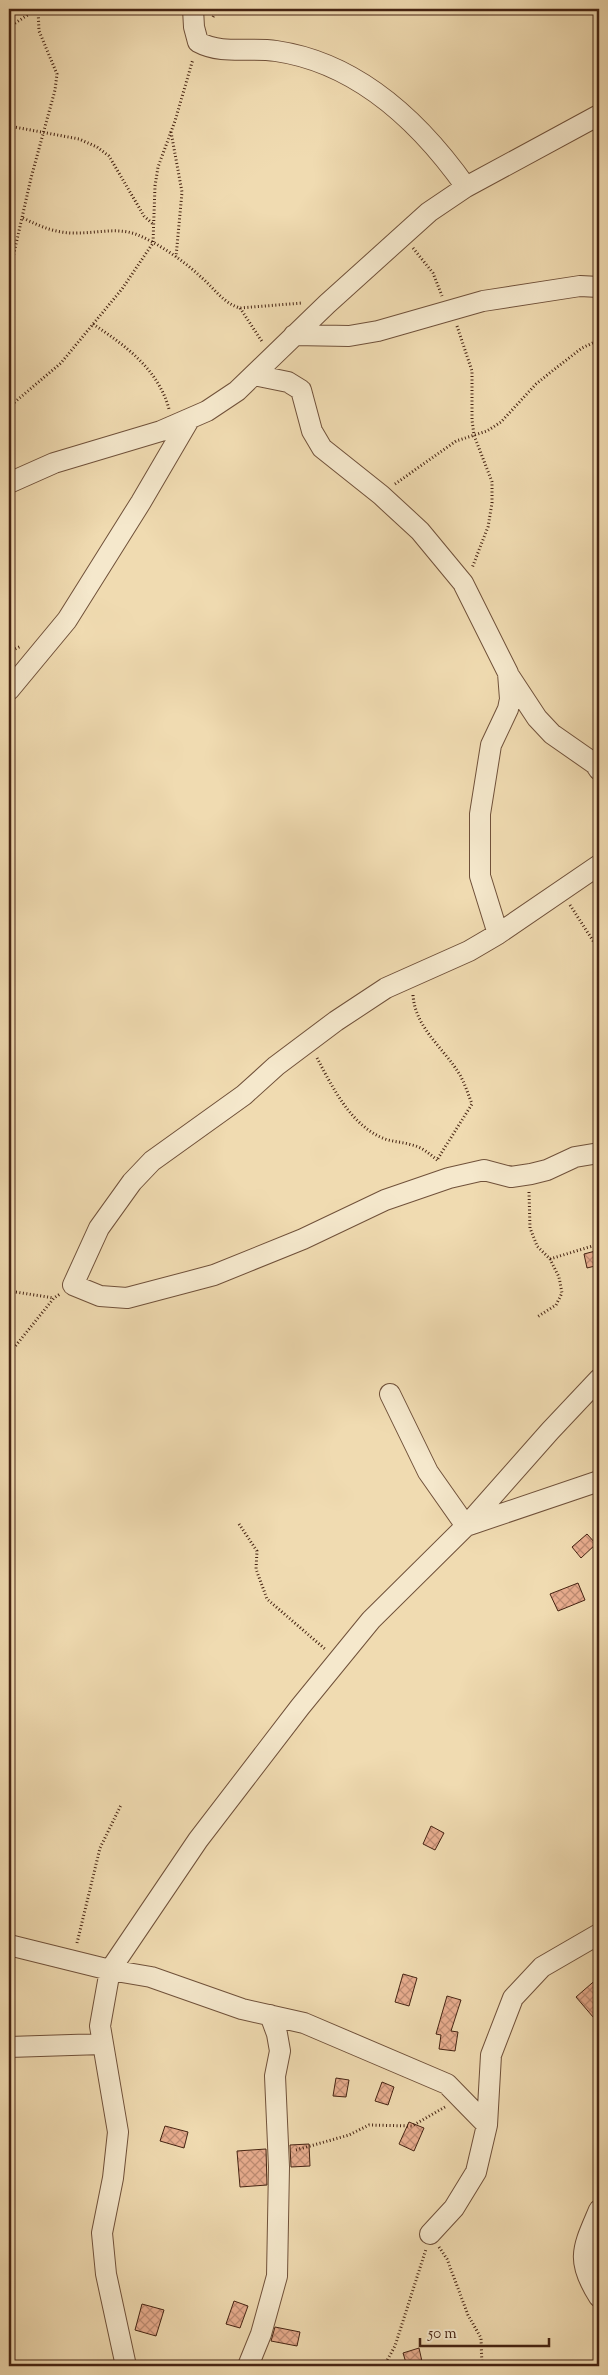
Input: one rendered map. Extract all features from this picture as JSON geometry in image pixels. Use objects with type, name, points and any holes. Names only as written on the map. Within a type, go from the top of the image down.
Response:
[{"type":"street","points":[[193,9],[194,27],[198,42],[208,48],[276,51],[307,58],[370,88],[402,112],[426,136],[466,187]]},
{"type":"street","points":[[9,483],[54,463],[182,423],[237,391],[271,356],[429,212],[466,187],[599,115]]},
{"type":"street","points":[[294,335],[341,336],[369,332],[447,310],[526,292],[580,286],[599,287]]},
{"type":"street","points":[[254,375],[288,382],[301,390],[312,431],[322,448],[381,495],[420,531],[463,583],[508,673],[537,718],[552,734],[595,764],[599,770]]},
{"type":"street","points":[[9,690],[67,620],[141,502],[182,423]]},
{"type":"street","points":[[498,934],[480,876],[480,814],[491,745],[508,710],[510,699],[508,673]]},
{"type":"street","points":[[599,865],[498,934],[469,951],[386,988],[336,1021],[276,1066],[244,1095],[152,1161],[132,1182],[99,1228],[73,1285],[100,1296],[127,1298],[214,1275],[303,1239],[385,1200],[449,1178],[484,1170],[511,1177],[531,1174],[547,1170],[575,1157],[599,1153]]},
{"type":"street","points":[[126,2366],[106,2274],[102,2233],[113,2178],[118,2132],[100,2026],[110,1970],[198,1840],[371,1620],[466,1526],[599,1379]]},
{"type":"street","points":[[390,1394],[428,1472],[466,1526]]},
{"type":"street","points":[[466,1526],[599,1481]]},
{"type":"street","points":[[430,2234],[454,2208],[476,2172],[488,2125],[491,2055],[513,1998],[542,1967],[599,1934]]},
{"type":"street","points":[[9,1945],[110,1970],[151,1977],[212,2000],[304,2023],[447,2084],[488,2125]]},
{"type":"street","points":[[248,2366],[261,2334],[277,2276],[278,2156],[276,2076],[280,2050],[277,2034],[270,2015]]},
{"type":"street","points":[[9,2047],[102,2044]]},
{"type":"street","points":[[599,2210],[584,2244],[583,2267],[599,2297]]},
{"type":"path","points":[[9,27],[38,9],[39,31],[57,74],[56,90],[9,275]]},
{"type":"path","points":[[591,9],[599,22]]},
{"type":"path","points":[[9,407],[61,363],[139,266],[153,243],[155,186],[158,167],[171,132],[198,42]]},
{"type":"path","points":[[9,126],[80,139],[97,147],[109,156],[144,216],[154,225]]},
{"type":"path","points":[[171,132],[182,192],[176,257]]},
{"type":"path","points":[[23,218],[57,232],[78,234],[117,231],[136,234],[176,257],[202,278],[226,302],[240,308],[284,303],[327,304]]},
{"type":"path","points":[[402,237],[433,273],[447,310],[460,332],[472,371],[472,420],[474,434],[492,482],[492,503],[488,527],[463,583]]},
{"type":"path","points":[[240,308],[271,356]]},
{"type":"path","points":[[93,324],[122,344],[148,367],[182,423]]},
{"type":"path","points":[[381,495],[432,456],[456,441],[487,431],[501,422],[536,384],[582,348],[599,340]]},
{"type":"path","points":[[561,892],[599,950]]},
{"type":"path","points":[[417,974],[413,993],[413,1008],[419,1020],[460,1074],[472,1104],[437,1160]]},
{"type":"path","points":[[308,1042],[345,1105],[362,1126],[384,1138],[412,1144],[426,1151],[437,1160],[449,1178]]},
{"type":"path","points":[[531,1174],[528,1204],[530,1228],[537,1246],[550,1259],[560,1277],[562,1293],[556,1304],[537,1317]]},
{"type":"path","points":[[550,1259],[599,1244]]},
{"type":"path","points":[[9,1354],[54,1298],[73,1285]]},
{"type":"path","points":[[9,1291],[54,1298]]},
{"type":"path","points":[[239,1524],[257,1551],[256,1569],[267,1599],[338,1661]]},
{"type":"path","points":[[73,1961],[100,1848],[121,1805]]},
{"type":"path","points":[[278,2156],[348,2135],[369,2125],[412,2126],[439,2112],[460,2096]]},
{"type":"path","points":[[384,2366],[395,2346],[430,2234]]},
{"type":"path","points":[[430,2234],[447,2260],[468,2315],[481,2338],[482,2366]]},
{"type":"building","points":[[599,1250],[599,1265],[587,1268],[584,1254]]},
{"type":"building","points":[[587,1534],[596,1544],[581,1558],[572,1547]]},
{"type":"building","points":[[578,1583],[585,1600],[558,1611],[550,1594]]},
{"type":"building","points":[[431,1826],[444,1833],[435,1850],[423,1844]]},
{"type":"building","points":[[403,1974],[417,1978],[409,2006],[395,2002]]},
{"type":"building","points":[[599,1977],[599,2024],[576,1997]]},
{"type":"building","points":[[447,1996],[461,2000],[451,2031],[458,2032],[455,2051],[439,2049],[441,2035],[436,2034]]},
{"type":"building","points":[[336,2078],[349,2080],[346,2097],[333,2096]]},
{"type":"building","points":[[382,2082],[394,2087],[388,2105],[375,2101]]},
{"type":"building","points":[[409,2122],[424,2128],[414,2151],[399,2144]]},
{"type":"building","points":[[165,2126],[188,2132],[184,2148],[160,2141]]},
{"type":"building","points":[[309,2144],[310,2166],[291,2167],[290,2145]]},
{"type":"building","points":[[266,2149],[267,2185],[240,2187],[237,2151]]},
{"type":"building","points":[[234,2301],[248,2306],[240,2328],[226,2324]]},
{"type":"building","points":[[142,2304],[164,2310],[156,2336],[135,2330]]},
{"type":"building","points":[[275,2327],[300,2332],[297,2346],[271,2341]]},
{"type":"building","points":[[419,2348],[423,2366],[407,2366],[403,2353]]}]
